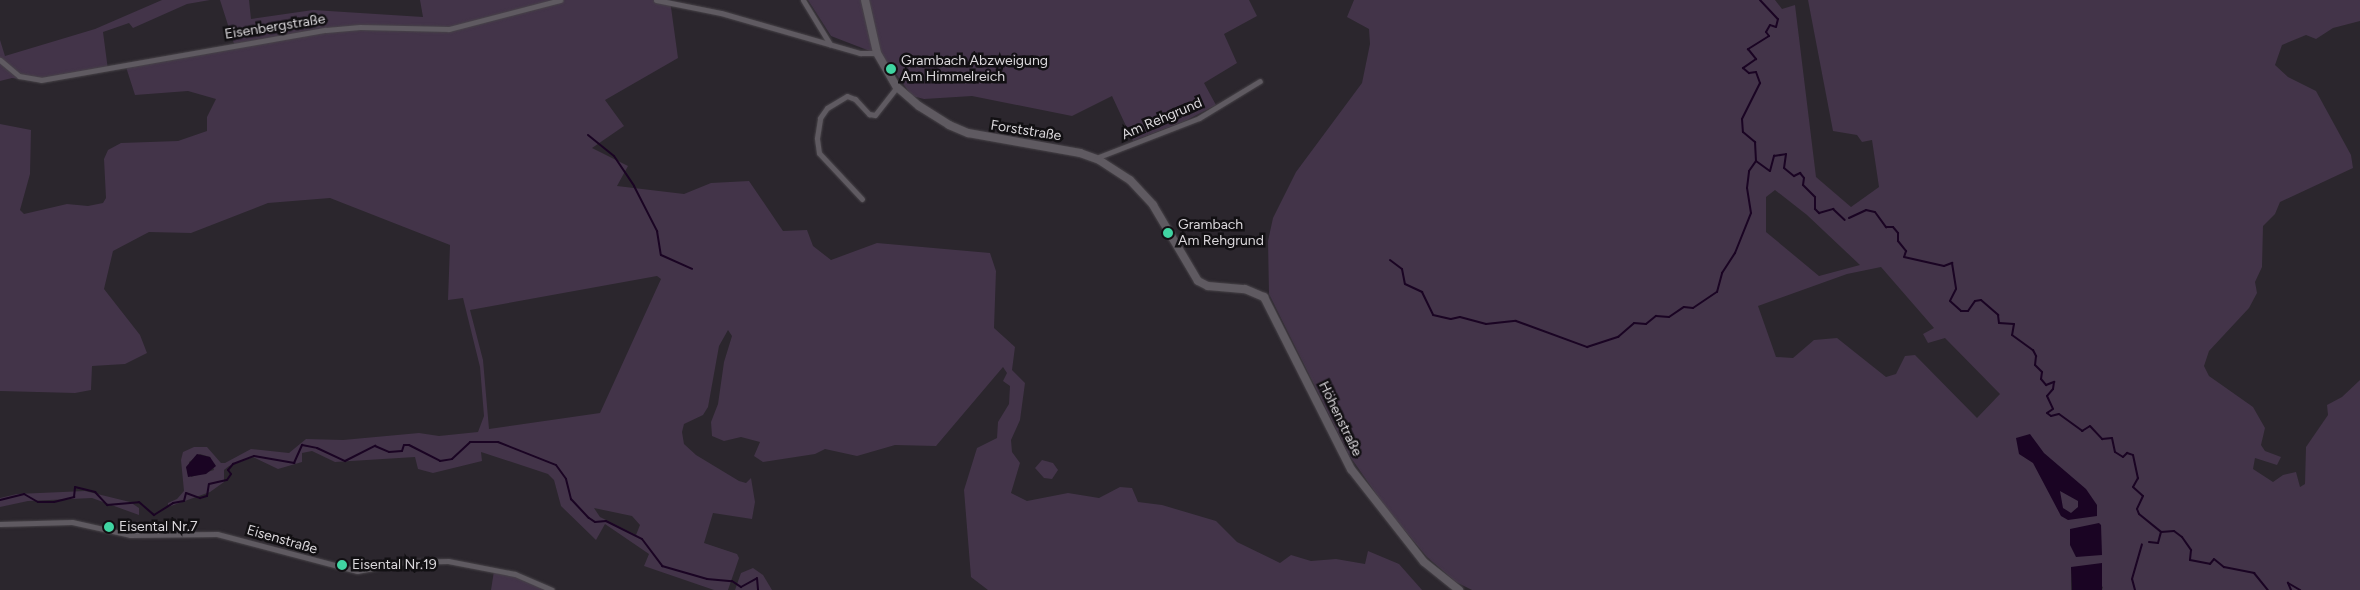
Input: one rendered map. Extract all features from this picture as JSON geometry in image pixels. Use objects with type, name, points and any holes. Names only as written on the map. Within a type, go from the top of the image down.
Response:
[{"type":"street","name":"Eisenbergstraße","points":[[0,60],[19,76],[41,80],[326,30],[360,27],[450,29],[560,0]]},
{"type":"street","points":[[656,0],[729,15],[860,53],[877,53]]},
{"type":"street","points":[[803,0],[830,44]]},
{"type":"street","name":"Forststraße","points":[[865,0],[877,53],[897,86],[919,106],[960,131],[1096,158],[1130,180],[1149,200],[1198,281]]},
{"type":"street","name":"Am Rehgrund","points":[[1096,158],[1199,118],[1260,80]]},
{"type":"street","points":[[862,199],[820,153],[817,138],[820,118],[827,108],[847,96],[855,99],[869,114],[875,116],[897,86]]},
{"type":"street","name":"Höhenstraße","points":[[1198,281],[1208,286],[1245,289],[1264,298],[1351,469],[1424,562],[1459,590]]},
{"type":"street","name":"Eisenstraße","points":[[0,524],[72,522],[130,535],[217,534],[326,565],[363,571],[405,562],[448,561],[504,571],[552,590]]},
{"type":"shaded area","points":[[162,0],[210,0],[187,4],[133,28],[129,23],[103,32],[108,70],[41,82],[12,78],[0,81],[0,40],[5,56],[95,29]]},
{"type":"shaded area","points":[[220,0],[249,0],[251,19],[313,10],[423,17],[420,0],[670,0],[678,58],[605,100],[624,126],[592,148],[628,166],[617,186],[684,194],[711,183],[749,181],[783,231],[807,230],[813,246],[831,260],[877,243],[990,253],[996,271],[994,328],[1015,347],[1012,370],[1025,383],[1020,420],[1011,440],[1012,452],[1020,463],[1011,493],[1027,501],[1068,493],[1099,498],[1120,487],[1132,488],[1138,502],[1162,505],[1216,521],[1237,542],[1280,563],[1291,555],[1311,561],[1336,559],[1365,564],[1368,551],[1399,564],[1422,590],[988,590],[971,577],[964,490],[977,448],[997,438],[998,422],[1009,404],[1010,386],[1003,381],[1007,373],[1003,367],[936,446],[895,445],[857,456],[825,449],[815,454],[763,462],[754,456],[760,442],[741,437],[724,441],[712,436],[711,422],[718,404],[724,362],[732,336],[728,330],[719,346],[708,407],[703,415],[684,424],[682,432],[684,444],[696,455],[739,481],[746,483],[751,478],[755,502],[752,519],[713,513],[704,543],[737,554],[739,558],[728,590],[714,590],[644,566],[649,554],[605,524],[596,540],[561,506],[554,480],[548,474],[481,452],[482,461],[433,473],[418,469],[415,457],[335,462],[312,451],[302,453],[302,462],[278,469],[253,457],[229,466],[224,470],[224,482],[210,492],[168,507],[168,503],[177,499],[184,491],[181,460],[183,452],[194,447],[207,447],[221,463],[225,463],[251,449],[289,453],[306,439],[343,440],[419,433],[439,436],[478,432],[484,416],[480,367],[463,298],[448,300],[450,245],[330,198],[268,203],[191,233],[149,232],[113,251],[104,289],[140,335],[147,353],[125,364],[92,366],[91,390],[75,393],[0,391],[0,124],[31,130],[30,174],[20,210],[24,214],[67,204],[88,206],[103,203],[106,198],[104,159],[108,150],[121,143],[178,141],[207,131],[207,117],[216,99],[188,91],[135,95],[126,67],[235,47]],"holes":[[[657,276],[661,279],[600,413],[489,429],[483,360],[470,310]],[[200,454],[210,457],[214,470],[191,477],[189,462]],[[594,508],[632,516],[640,525],[636,535],[600,517]]]},
{"type":"shaded area","points":[[808,0],[1249,0],[1257,16],[1224,34],[1237,63],[1204,83],[1216,105],[1185,121],[1133,141],[1112,96],[1072,116],[972,96],[924,99],[912,96],[887,62],[875,53],[831,36]]},
{"type":"shaded area","points":[[1354,0],[1775,0],[1782,9],[1795,5],[1816,177],[1851,207],[1879,187],[1872,140],[1862,142],[1857,135],[1833,131],[1808,0],[2360,0],[2360,21],[2333,28],[2316,39],[2306,35],[2282,45],[2275,65],[2288,77],[2316,91],[2351,155],[2353,168],[2280,202],[2275,214],[2263,226],[2262,267],[2255,282],[2257,293],[2249,308],[2209,351],[2204,366],[2209,376],[2253,407],[2265,428],[2261,445],[2265,451],[2281,457],[2277,465],[2255,458],[2253,469],[2273,482],[2283,475],[2296,472],[2300,487],[2305,484],[2306,447],[2328,415],[2327,405],[2342,397],[2360,380],[2360,590],[2102,590],[2103,587],[2071,567],[2071,590],[1472,590],[1456,582],[1427,557],[1386,508],[1349,455],[1269,294],[1268,241],[1273,218],[1296,172],[1362,83],[1370,44],[1369,29],[1347,17]],"holes":[[[1775,190],[1807,215],[1860,265],[1819,276],[1766,232],[1766,197]],[[1881,267],[1934,328],[1923,334],[1928,343],[1945,338],[2000,394],[1977,418],[1915,355],[1905,356],[1896,374],[1886,377],[1837,338],[1814,340],[1793,358],[1776,357],[1758,306],[1847,274]]]},
{"type":"shaded area","points":[[2030,434],[2044,453],[2086,489],[2097,505],[2097,516],[2068,520],[2061,516],[2033,463],[2019,454],[2016,438]],"holes":[[[2060,491],[2078,501],[2078,507],[2071,513],[2063,508]]]},
{"type":"shaded area","points":[[197,454],[210,457],[216,466],[206,474],[188,477],[186,467]]},
{"type":"shaded area","points":[[1042,460],[1053,463],[1058,470],[1052,479],[1044,478],[1035,468]]},
{"type":"shaded area","points":[[85,491],[130,502],[139,508],[139,515],[92,498],[28,501],[0,507],[0,498],[17,494]]},
{"type":"shaded area","points":[[2099,523],[2101,525],[2102,555],[2076,557],[2070,545],[2070,529]]},
{"type":"shaded area","points":[[2102,563],[2102,590],[2072,590],[2071,567]]},
{"type":"shaded area","points":[[753,568],[763,575],[772,590],[735,590],[741,573]]},
{"type":"shaded area","points":[[494,571],[516,576],[549,590],[491,590]]},
{"type":"waterway","points":[[1760,0],[1778,19],[1776,27],[1770,25],[1766,32],[1769,36],[1748,49],[1756,59],[1743,68],[1749,73],[1756,72],[1760,83],[1742,119],[1743,132],[1755,142],[1756,161],[1770,171],[1774,156],[1786,154],[1784,168],[1794,176],[1800,173],[1804,178],[1803,185],[1815,197],[1815,209],[1819,213],[1833,209],[1845,220]]},
{"type":"waterway","points":[[588,135],[614,156],[634,186],[657,231],[661,255],[692,269]]},
{"type":"waterway","points":[[1390,260],[1402,269],[1405,284],[1422,292],[1433,315],[1451,319],[1460,317],[1486,324],[1516,321],[1587,347],[1618,337],[1634,323],[1646,324],[1656,316],[1669,317],[1684,307],[1693,308],[1717,292],[1722,273],[1735,253],[1751,213],[1747,188],[1749,171],[1756,161]]},
{"type":"waterway","points":[[1849,218],[1866,210],[1875,212],[1886,227],[1893,227],[1898,233],[1898,241],[1906,251],[1904,257],[1944,266],[1952,263],[1956,289],[1950,301],[1961,311],[1968,311],[1975,301],[1981,300],[1998,315],[1999,323],[2014,324],[2012,335],[2033,350],[2036,356],[2035,365],[2042,372],[2041,379],[2046,385],[2054,382],[2053,389],[2047,396],[2053,409],[2047,413],[2051,416],[2059,414],[2082,431],[2090,426],[2102,439],[2112,438],[2115,452],[2123,457],[2127,453],[2133,455],[2138,478],[2133,487],[2143,496],[2137,509],[2139,514],[2161,532],[2174,531],[2182,537],[2191,550],[2190,560],[2210,564],[2214,559],[2224,567],[2254,573],[2268,590]]},
{"type":"waterway","points":[[0,500],[24,494],[38,502],[54,502],[74,497],[75,487],[95,492],[107,505],[139,502],[154,515],[173,503],[184,501],[186,493],[200,498],[207,496],[209,484],[227,480],[231,474],[228,470],[233,464],[254,456],[294,463],[302,445],[317,448],[345,461],[375,446],[389,452],[402,451],[404,445],[409,445],[440,461],[452,459],[470,442],[498,442],[556,465],[566,479],[571,499],[589,518],[595,522],[606,521],[642,539],[662,566],[707,579],[732,581],[741,587],[757,578],[758,590]]},
{"type":"waterway","points":[[2149,542],[2158,543],[2161,532]]},
{"type":"waterway","points":[[2135,590],[2132,579],[2142,544]]},
{"type":"waterway","points":[[2291,590],[2288,583],[2300,590]]},
{"type":"place","name":"Grambach Abzweigung Am Himmelreich","points":[[891,69]]},
{"type":"place","name":"Grambach Am Rehgrund","points":[[1168,233]]},
{"type":"place","name":"Eisental Nr.7","points":[[109,527]]},
{"type":"place","name":"Eisental Nr.19","points":[[342,565]]}]
